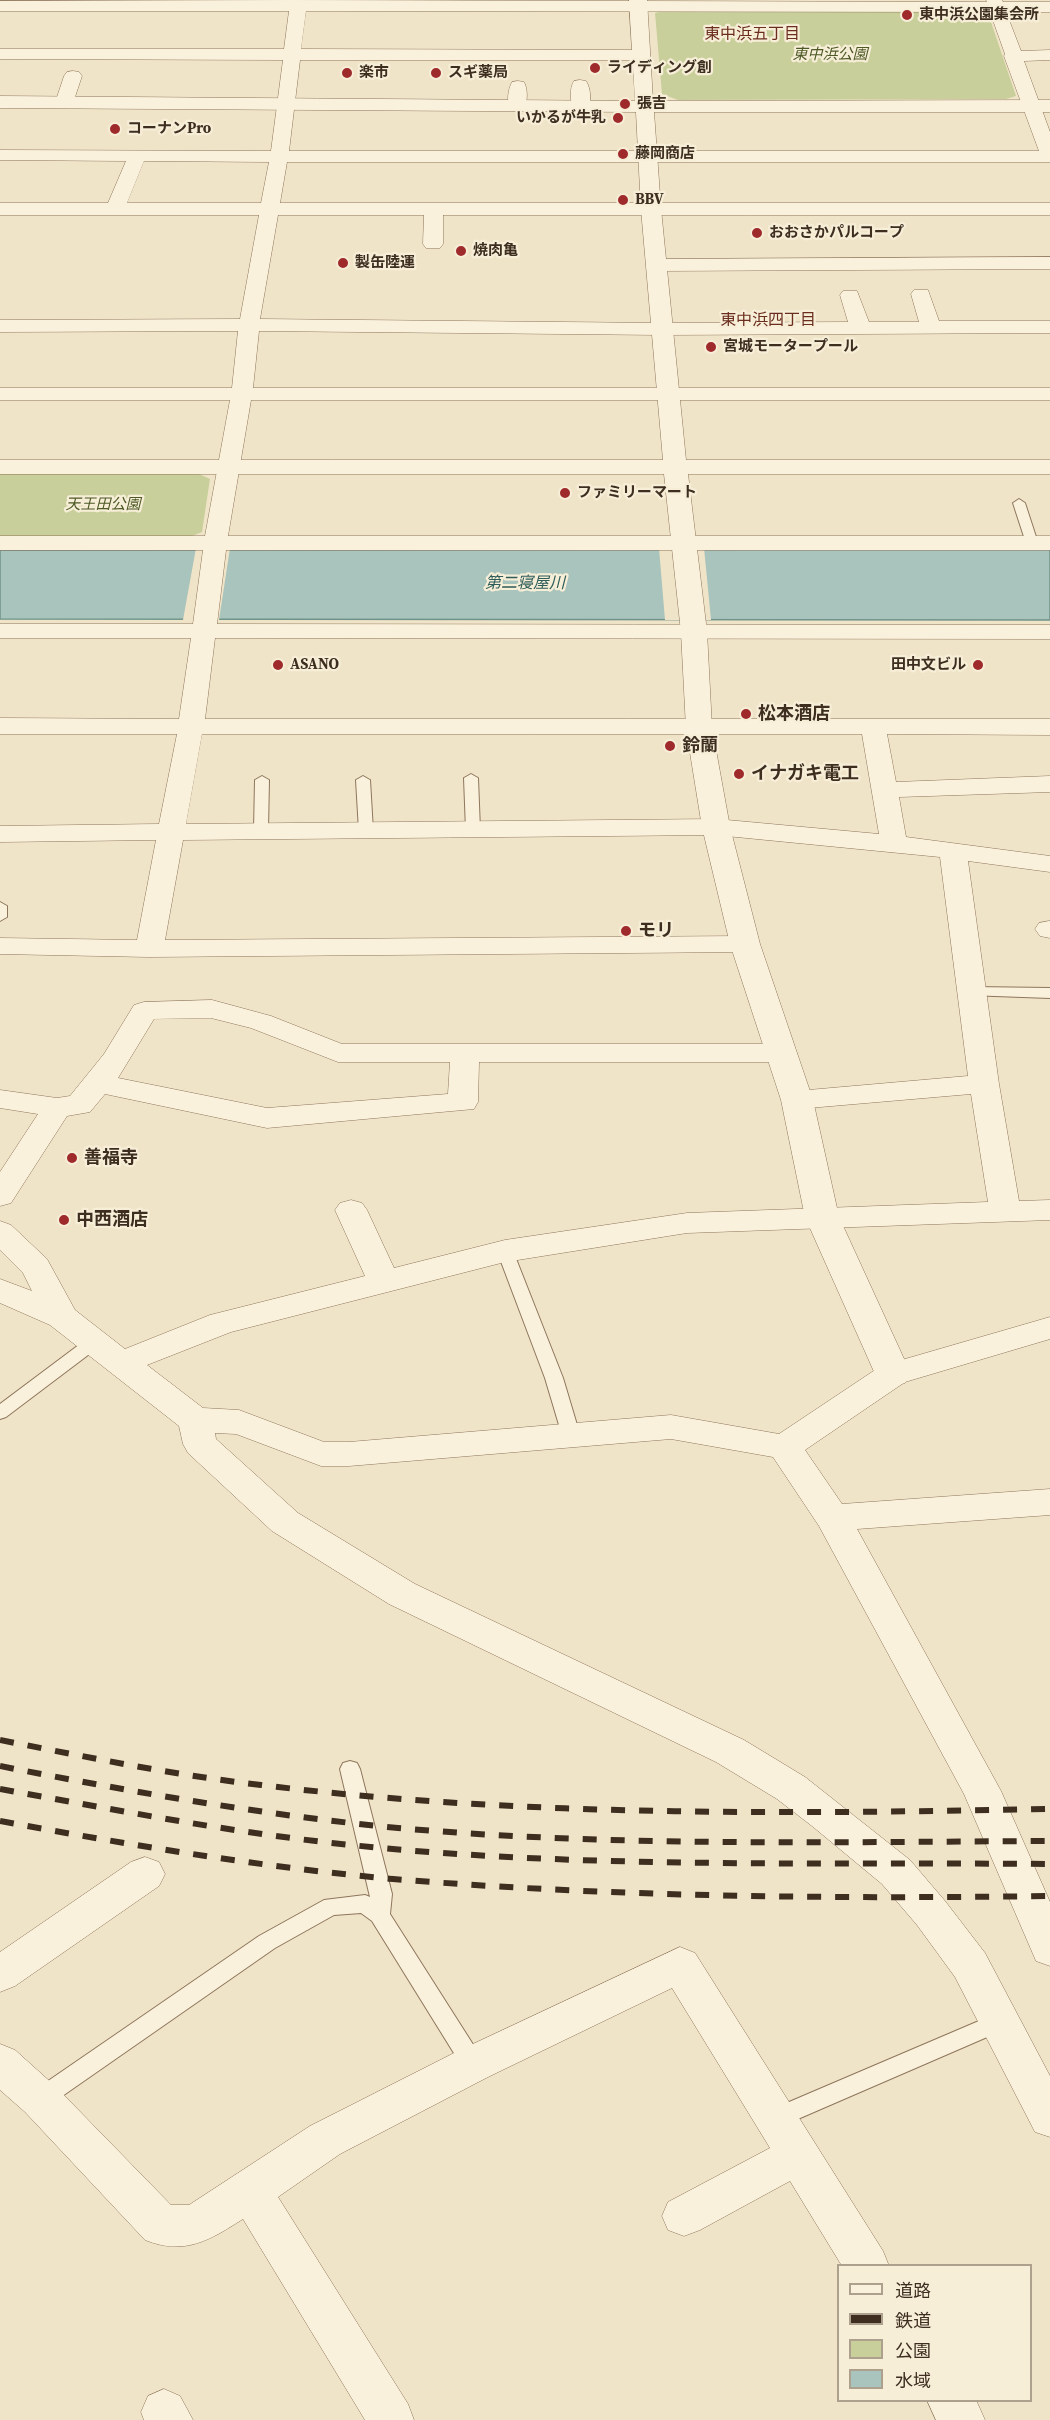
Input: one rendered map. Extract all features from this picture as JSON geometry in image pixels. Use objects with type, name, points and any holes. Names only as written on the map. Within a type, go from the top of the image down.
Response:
[{"type":"street","points":[[149,949],[191,727],[215,545],[242,393],[249,325],[279,156],[298,3]]},
{"type":"street","points":[[0,6],[298,3],[995,3],[1050,7]]},
{"type":"street","points":[[0,155],[649,158],[1050,156],[1041,106],[1012,56],[995,3]]},
{"type":"street","points":[[639,4],[651,209],[675,466],[693,626],[699,728],[716,827],[745,944],[797,1100],[822,1217],[893,1374]]},
{"type":"street","points":[[0,54],[642,55]]},
{"type":"street","points":[[1012,56],[1050,55]]},
{"type":"street","points":[[64,103],[73,76]]},
{"type":"street","points":[[580,85],[581,107]]},
{"type":"street","points":[[517,106],[518,86]]},
{"type":"street","points":[[0,102],[581,107],[1041,106]]},
{"type":"street","points":[[116,208],[137,156]]},
{"type":"street","points":[[0,209],[270,208],[354,218],[434,210],[651,209],[970,200],[1050,209]]},
{"type":"street","points":[[433,244],[434,210]]},
{"type":"street","points":[[657,265],[1050,263]]},
{"type":"street","points":[[921,294],[931,327]]},
{"type":"street","points":[[850,295],[860,327]]},
{"type":"street","points":[[0,326],[249,325],[662,329],[1050,327]]},
{"type":"street","points":[[0,394],[1050,394]]},
{"type":"street","points":[[0,467],[1050,467]]},
{"type":"street","points":[[0,543],[684,545],[1041,543]]},
{"type":"street","points":[[0,631],[203,625],[693,626],[1050,632]]},
{"type":"street","points":[[0,726],[699,728],[1050,726]]},
{"type":"street","points":[[873,727],[894,843]]},
{"type":"street","points":[[886,790],[1050,784]]},
{"type":"street","points":[[0,834],[716,827],[894,843],[1050,864]]},
{"type":"street","points":[[953,851],[984,1084],[1005,1210]]},
{"type":"street","points":[[0,946],[149,949],[745,944]]},
{"type":"street","points":[[0,1100],[57,1107],[79,1105],[99,1083],[127,1045],[144,1011],[212,1009],[261,1022],[338,1053],[782,1053]]},
{"type":"street","points":[[99,1083],[267,1118],[463,1102],[465,1053]]},
{"type":"street","points":[[797,1100],[984,1084]]},
{"type":"street","points":[[0,1196],[57,1107]]},
{"type":"street","points":[[351,1210],[384,1283]]},
{"type":"street","points":[[121,1363],[222,1323],[384,1283],[478,1256],[505,1251],[687,1223],[1050,1210]]},
{"type":"street","points":[[0,1232],[36,1267],[62,1317]]},
{"type":"street","points":[[0,1290],[62,1317],[195,1420],[239,1422],[321,1454],[349,1454],[671,1427],[784,1447],[893,1374],[1050,1328]]},
{"type":"street","points":[[195,1420],[200,1444],[285,1522],[402,1594],[730,1751],[792,1788],[896,1872],[932,1913],[970,1965],[1001,2020],[1040,2077],[1050,2118]]},
{"type":"street","points":[[784,1447],[833,1518],[982,1791],[1050,1949]]},
{"type":"street","points":[[833,1518],[1050,1502]]},
{"type":"street","points":[[0,1974],[146,1874]]},
{"type":"street","points":[[0,2063],[40,2099],[161,2226],[195,2225],[325,2140],[473,2064],[680,1965],[866,2264]]},
{"type":"street","points":[[684,2216],[798,2155]]},
{"type":"street","points":[[250,2191],[391,2420]]},
{"type":"street","points":[[951,2402],[962,2420]]},
{"type":"lane","points":[[1019,503],[1041,543]]},
{"type":"lane","points":[[471,778],[473,830]]},
{"type":"lane","points":[[261,830],[262,780]]},
{"type":"lane","points":[[363,780],[366,831]]},
{"type":"lane","points":[[0,906],[0,917]]},
{"type":"lane","points":[[972,992],[1050,993]]},
{"type":"lane","points":[[505,1251],[554,1378],[571,1435]]},
{"type":"lane","points":[[0,1413],[94,1342]]},
{"type":"lane","points":[[350,1769],[381,1894],[379,1916]]},
{"type":"lane","points":[[40,2099],[267,1942],[331,1906],[365,1904],[379,1916],[473,2064]]},
{"type":"lane","points":[[776,2118],[1001,2020]]},
{"type":"green space","name":"東中浜公園","points":[[662,11],[976,11],[989,16],[1016,96],[1006,99],[678,100],[662,94],[655,13]]},
{"type":"green space","name":"天王田公園","points":[[0,474],[199,474],[210,479],[202,532],[190,537],[0,537]]},
{"type":"water","name":"第二寝屋川","points":[[1050,549],[1050,620],[0,619],[0,550]]},
{"type":"pier","points":[[196,548],[230,548],[219,620],[183,620]]},
{"type":"pier","points":[[659,548],[704,548],[711,620],[665,620]]},
{"type":"railway","points":[[0,1740],[228,1781],[458,1803],[655,1811],[853,1812],[1050,1809]]},
{"type":"railway","points":[[0,1766],[248,1810],[348,1823],[479,1834],[642,1841],[1050,1841]]},
{"type":"railway","points":[[0,1789],[263,1834],[438,1853],[700,1863],[1050,1864]]},
{"type":"railway","points":[[0,1821],[245,1862],[393,1879],[475,1885],[722,1895],[1050,1896]]},
{"type":"place","name":"東中浜公園集会所","points":[[907,15]]},
{"type":"place","name":"ライディング創","points":[[595,68]]},
{"type":"place","name":"楽市","points":[[347,73]]},
{"type":"place","name":"スギ薬局","points":[[436,73]]},
{"type":"place","name":"張吉","points":[[625,104]]},
{"type":"place","name":"いかるが牛乳","points":[[618,118]]},
{"type":"place","name":"コーナンPro","points":[[115,129]]},
{"type":"place","name":"藤岡商店","points":[[623,154]]},
{"type":"place","name":"BBV","points":[[623,200]]},
{"type":"place","name":"おおさかパルコープ","points":[[757,233]]},
{"type":"place","name":"焼肉亀","points":[[461,251]]},
{"type":"place","name":"製缶陸運","points":[[343,263]]},
{"type":"place","name":"宮城モータープール","points":[[711,347]]},
{"type":"place","name":"ファミリーマート","points":[[565,493]]},
{"type":"place","name":"ASANO","points":[[278,665]]},
{"type":"place","name":"田中文ビル","points":[[978,665]]},
{"type":"place","name":"松本酒店","points":[[746,714]]},
{"type":"place","name":"鈴蘭","points":[[670,746]]},
{"type":"place","name":"イナガキ電工","points":[[739,774]]},
{"type":"place","name":"モリ","points":[[626,931]]},
{"type":"place","name":"善福寺","points":[[72,1158]]},
{"type":"place","name":"中西酒店","points":[[64,1220]]},
{"type":"district","name":"東中浜五丁目","points":[[752,35]]},
{"type":"district","name":"東中浜四丁目","points":[[768,321]]}]
